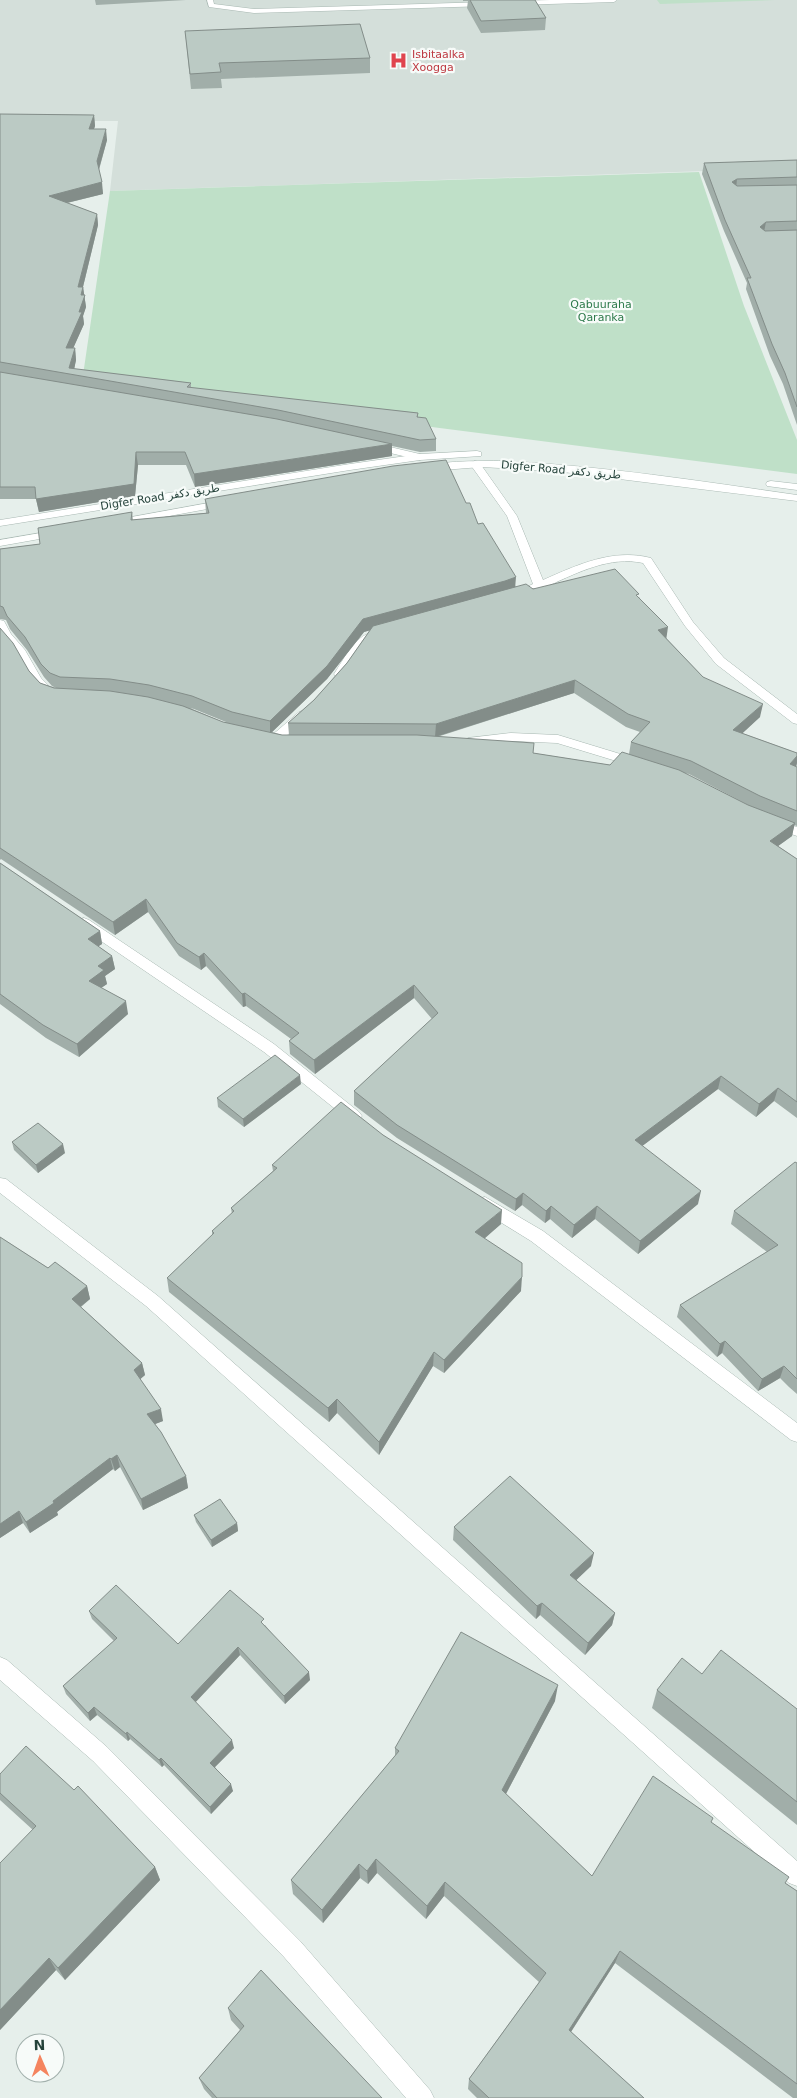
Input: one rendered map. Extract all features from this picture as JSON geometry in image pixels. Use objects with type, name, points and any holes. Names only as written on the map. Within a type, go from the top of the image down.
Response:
[{"type":"street","points":[[210,0],[211,6],[254,11],[496,4]]},
{"type":"street","points":[[505,4],[614,0]]},
{"type":"street","points":[[366,445],[420,457]]},
{"type":"street","name":"Digfer Road طريق دكفر","points":[[0,523],[420,457],[482,454],[535,456],[797,487]]},
{"type":"street","name":"Digfer Road طريق دكفر","points":[[422,470],[475,464],[508,463],[558,467],[797,498]]},
{"type":"street","points":[[475,464],[512,516],[540,587]]},
{"type":"street","name":"Digfer Road طريق دكفر","points":[[100,525],[237,501]]},
{"type":"street","points":[[0,543],[70,530]]},
{"type":"street","points":[[509,598],[606,559],[635,556],[647,560],[688,624],[720,661],[797,720]]},
{"type":"street","points":[[0,623],[2,631],[22,654],[36,680],[47,691],[61,696]]},
{"type":"street","points":[[329,687],[368,636],[383,632]]},
{"type":"street","points":[[274,740],[309,709]]},
{"type":"street","points":[[260,737],[290,742]]},
{"type":"street","points":[[453,743],[511,737],[558,739],[648,767]]},
{"type":"street","points":[[760,817],[797,832]]},
{"type":"street","points":[[71,914],[269,1048],[368,1126]]},
{"type":"street","points":[[0,1184],[152,1301],[797,1875]]},
{"type":"street","points":[[472,1196],[537,1236],[797,1434]]},
{"type":"street","points":[[0,1667],[100,1754],[292,1949],[422,2098]]},
{"type":"shaded area","name":"Isbitaalka Xoogga","points":[[0,0],[797,0],[797,168],[110,191],[118,121],[0,121]]},
{"type":"green space","points":[[657,0],[775,0],[660,4]]},
{"type":"green space","name":"Qabuuraha Qaranka","points":[[699,172],[744,306],[797,440],[797,474],[82,382],[110,191]]},
{"type":"building","points":[[470,0],[535,0],[546,18],[481,21]]},
{"type":"building","points":[[360,24],[370,58],[219,63],[221,72],[190,74],[185,31]]},
{"type":"building","points":[[0,114],[94,115],[89,129],[106,129],[97,161],[102,182],[49,196],[97,214],[78,287],[83,287],[81,295],[85,295],[79,312],[82,312],[66,348],[75,348],[69,368],[191,383],[187,387],[418,413],[417,417],[426,418],[436,439],[420,440],[278,410],[0,362]]},
{"type":"building","points":[[797,160],[797,177],[737,179],[732,182],[737,186],[797,185],[797,221],[766,222],[760,227],[765,231],[797,230],[797,407],[747,278],[751,278],[725,220],[704,163]]},
{"type":"building","points":[[0,372],[277,419],[392,444],[194,474],[185,452],[136,452],[134,484],[36,499],[35,487],[0,487]]},
{"type":"building","points":[[446,460],[466,503],[470,503],[478,524],[483,523],[516,577],[363,619],[327,666],[270,721],[232,712],[192,696],[149,685],[110,679],[60,677],[50,673],[41,664],[25,637],[7,616],[3,607],[0,606],[0,549],[40,544],[38,528],[132,512],[131,520],[209,513],[205,499],[393,466]]},
{"type":"building","points":[[615,569],[639,594],[636,595],[668,627],[658,630],[703,677],[763,704],[733,730],[797,753],[797,756],[790,764],[797,767],[797,811],[760,796],[691,761],[631,742],[650,722],[628,714],[575,680],[436,724],[288,723],[314,700],[347,663],[373,626],[526,584],[533,589]]},
{"type":"building","points":[[0,628],[13,643],[29,671],[40,683],[54,688],[110,691],[148,697],[183,706],[223,722],[282,735],[417,735],[534,743],[533,753],[610,765],[622,752],[679,770],[748,805],[795,823],[770,841],[797,859],[797,1102],[778,1088],[759,1104],[721,1076],[635,1140],[701,1191],[640,1241],[597,1206],[574,1225],[551,1206],[546,1211],[523,1193],[516,1199],[397,1125],[354,1091],[438,1013],[414,985],[314,1060],[289,1041],[299,1033],[245,993],[242,994],[204,953],[199,957],[177,943],[146,899],[113,922],[0,848]]},
{"type":"building","points":[[0,863],[100,931],[88,939],[112,956],[98,966],[104,970],[89,981],[126,1001],[77,1044],[43,1025],[0,994]]},
{"type":"building","points":[[275,1055],[300,1075],[243,1119],[217,1098]]},
{"type":"building","points":[[341,1102],[383,1135],[502,1210],[475,1232],[522,1263],[522,1277],[444,1360],[434,1352],[379,1442],[337,1399],[328,1408],[167,1278],[214,1233],[212,1231],[234,1211],[231,1208],[277,1168],[272,1165]]},
{"type":"building","points":[[38,1123],[63,1144],[36,1165],[12,1142]]},
{"type":"building","points":[[795,1162],[797,1163],[797,1379],[784,1366],[762,1379],[725,1341],[720,1344],[680,1305],[778,1245],[734,1211]]},
{"type":"building","points":[[0,1237],[48,1268],[55,1262],[87,1286],[72,1299],[142,1363],[134,1370],[161,1409],[147,1414],[161,1432],[186,1476],[141,1499],[117,1455],[110,1458],[53,1501],[54,1503],[26,1522],[19,1511],[0,1524]]},
{"type":"building","points":[[510,1476],[594,1553],[570,1575],[615,1613],[588,1643],[542,1603],[537,1606],[454,1527]]},
{"type":"building","points":[[220,1499],[237,1523],[211,1540],[194,1515]]},
{"type":"building","points":[[116,1585],[178,1644],[230,1590],[264,1619],[261,1622],[309,1672],[284,1696],[238,1647],[191,1697],[232,1740],[210,1763],[231,1784],[210,1807],[161,1758],[159,1760],[94,1707],[88,1713],[63,1686],[117,1638],[89,1611]]},
{"type":"building","points":[[461,1632],[558,1685],[502,1790],[592,1876],[653,1776],[713,1818],[711,1822],[789,1877],[785,1883],[797,1891],[797,2084],[620,1951],[569,2030],[644,2098],[489,2098],[469,2079],[546,1973],[445,1882],[427,1906],[376,1859],[367,1871],[359,1864],[322,1910],[291,1880],[399,1751],[395,1748]]},
{"type":"building","points":[[721,1650],[797,1709],[797,1802],[657,1690],[682,1658],[702,1674]]},
{"type":"building","points":[[26,1746],[74,1790],[78,1786],[155,1867],[58,1968],[49,1958],[0,2010],[0,1863],[36,1826],[0,1793],[0,1774]]},
{"type":"building","points":[[261,1970],[382,2098],[217,2098],[199,2078],[244,2026],[228,2008]]},
{"type":"place","name":"Isbitaalka Xoogga","points":[[398,60]]}]
